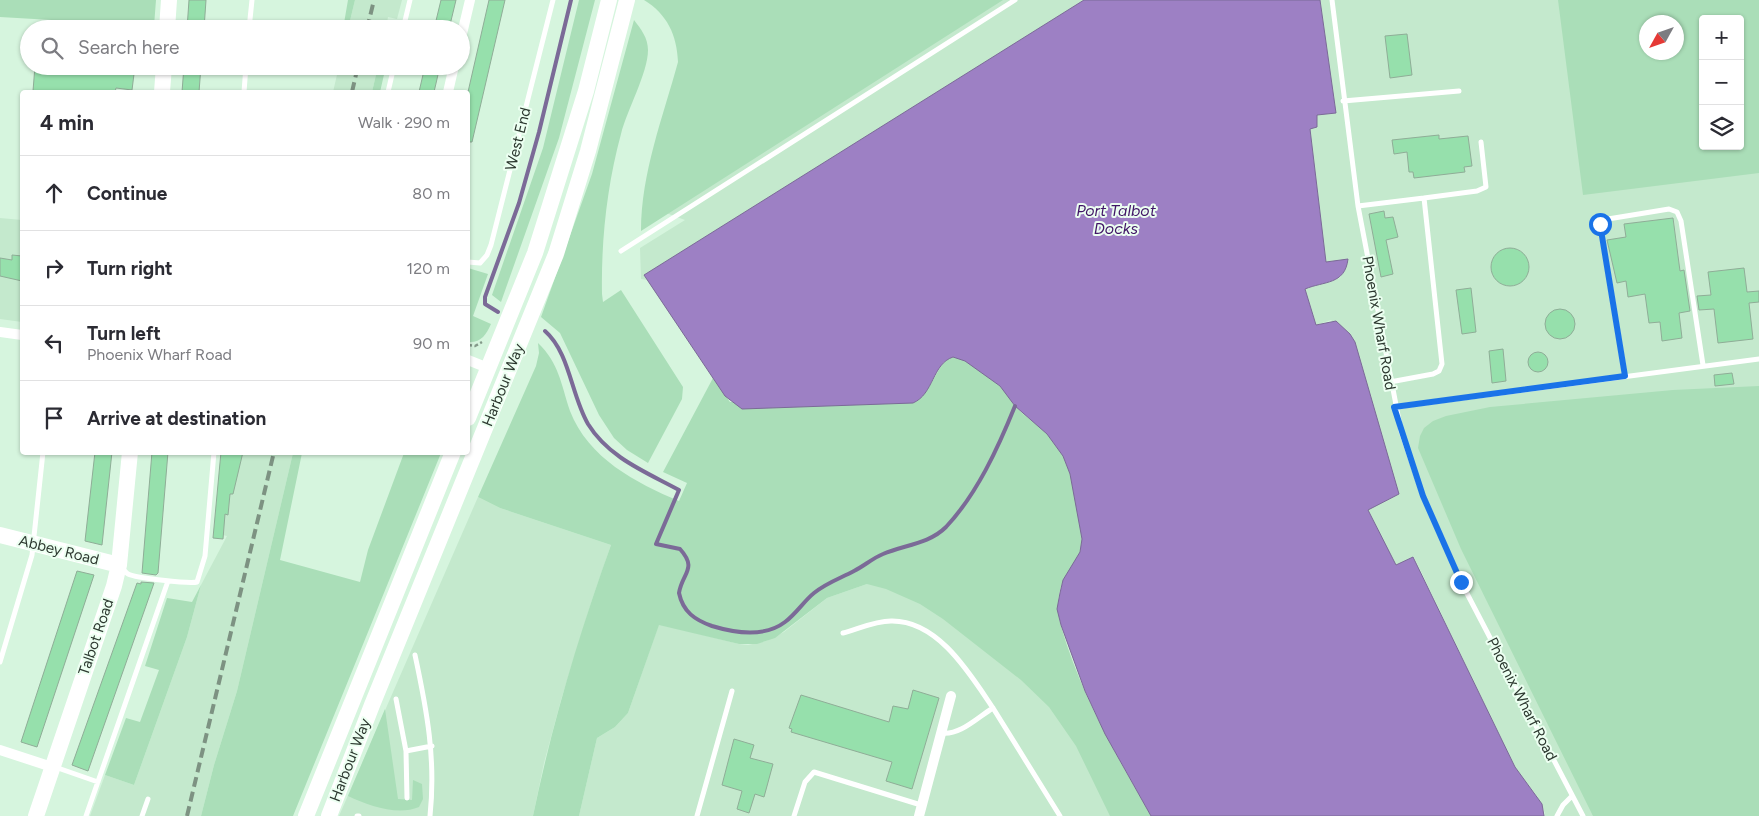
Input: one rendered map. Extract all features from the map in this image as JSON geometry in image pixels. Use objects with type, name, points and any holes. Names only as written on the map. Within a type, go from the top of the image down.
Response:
[{"type":"main road","points":[[168,20],[169,0]]},
{"type":"main road","name":"Harbour Way","points":[[470,413],[535,253],[586,92],[609,0]]},
{"type":"main road","name":"Harbour Way","points":[[329,816],[556,254],[588,151],[627,0]]},
{"type":"main road","points":[[162,90],[163,75]]},
{"type":"main road","name":"Talbot Road","points":[[36,816],[119,565],[130,455]]},
{"type":"main road","name":"Harbour Way","points":[[306,816],[452,455]]},
{"type":"main road","name":"Abbey Road","points":[[0,535],[119,565]]},
{"type":"street","points":[[465,20],[470,0]]},
{"type":"street","points":[[448,90],[452,75]]},
{"type":"street","points":[[0,332],[20,335]]},
{"type":"street","points":[[470,361],[488,368]]},
{"type":"street","points":[[919,816],[951,696]]},
{"type":"street","points":[[0,750],[52,767]]},
{"type":"lane","points":[[250,20],[252,0]]},
{"type":"lane","points":[[405,20],[410,0]]},
{"type":"lane","name":"West End","points":[[470,262],[480,263],[490,250],[552,0]]},
{"type":"lane","points":[[621,251],[1015,0]]},
{"type":"lane","name":"Phoenix Wharf Road","points":[[1332,0],[1358,206],[1394,407],[1413,470],[1450,558],[1583,816]]},
{"type":"lane","points":[[244,90],[245,75]]},
{"type":"lane","points":[[388,90],[392,75]]},
{"type":"lane","points":[[1344,101],[1459,91]]},
{"type":"lane","points":[[1358,206],[1477,191],[1486,187],[1481,142]]},
{"type":"lane","points":[[1390,382],[1434,374],[1440,370],[1442,364],[1424,198]]},
{"type":"lane","points":[[1625,376],[1600,224],[1608,219],[1665,210],[1674,210],[1681,221],[1703,365]]},
{"type":"lane","points":[[1394,407],[1759,359]]},
{"type":"lane","points":[[0,662],[34,543],[43,455]]},
{"type":"lane","points":[[119,565],[128,574],[168,581],[195,583],[200,579],[205,556],[214,455]]},
{"type":"lane","points":[[86,816],[168,581]]},
{"type":"lane","points":[[843,633],[883,622],[900,622],[915,625],[929,633],[961,664],[993,708],[1060,816]]},
{"type":"lane","points":[[414,655],[432,746],[433,777],[430,816]]},
{"type":"lane","points":[[697,816],[732,691]]},
{"type":"lane","points":[[396,698],[406,751],[407,798]]},
{"type":"lane","points":[[941,733],[948,734],[958,731],[993,708]]},
{"type":"lane","points":[[406,751],[432,746]]},
{"type":"lane","points":[[52,767],[98,782]]},
{"type":"lane","points":[[794,816],[805,782],[814,772],[922,805]]},
{"type":"lane","points":[[1557,816],[1563,804],[1572,796]]},
{"type":"lane","points":[[142,816],[148,799]]},
{"type":"shaded area","points":[[0,0],[156,0],[154,20],[51,20],[0,17]]},
{"type":"shaded area","points":[[348,0],[355,0],[350,20],[345,20]]},
{"type":"shaded area","points":[[355,0],[402,0],[397,19],[388,17],[388,20],[350,20]]},
{"type":"shaded area","points":[[579,0],[595,0],[559,138],[501,302],[492,295],[543,148]]},
{"type":"shaded area","points":[[644,0],[1003,0],[641,231],[642,209],[649,167],[678,62],[676,43],[669,26],[659,12]]},
{"type":"shaded area","points":[[706,0],[1084,0],[644,275],[647,280],[641,279],[640,248],[685,220],[650,207]]},
{"type":"shaded area","points":[[1320,0],[1759,0],[1759,816],[1544,816],[1545,813],[1537,796],[1515,767],[1414,557],[1396,565],[1368,510],[1399,494],[1355,342],[1331,320],[1316,325],[1305,289],[1340,278],[1348,260],[1326,262],[1310,128],[1317,127],[1316,115],[1336,113]]},
{"type":"shaded area","points":[[1558,0],[1759,0],[1759,173],[1583,195]]},
{"type":"shaded area","points":[[634,20],[642,30],[647,42],[647,59],[624,124],[612,173],[604,234],[602,294],[603,302],[621,290],[683,387],[682,399],[648,463],[627,450],[614,438],[599,415],[560,333],[541,317],[592,174]]},
{"type":"shaded area","points":[[337,75],[376,75],[372,90],[333,90]]},
{"type":"shaded area","points":[[376,75],[384,75],[380,90],[372,90]]},
{"type":"shaded area","points":[[0,218],[20,220],[20,322],[0,319]]},
{"type":"shaded area","points":[[470,269],[488,274],[473,316],[491,324],[483,338],[470,342]]},
{"type":"shaded area","points":[[538,343],[551,358],[570,411],[578,428],[589,442],[615,467],[630,477],[679,501],[687,483],[663,472],[713,378],[730,402],[913,403],[926,392],[939,369],[948,359],[954,357],[966,361],[989,377],[1009,395],[1018,409],[1048,435],[1067,465],[1078,504],[1082,543],[1077,559],[1060,589],[1058,608],[1061,626],[1078,675],[1100,723],[1151,816],[1110,816],[1076,746],[1049,707],[1021,680],[943,619],[920,604],[886,589],[867,584],[827,598],[775,638],[757,644],[739,644],[659,625],[628,713],[615,727],[597,738],[579,816],[533,816],[567,679],[611,545],[500,508],[478,497],[536,366],[539,353]]},
{"type":"shaded area","points":[[1759,386],[1759,816],[1593,816],[1461,549],[1418,448],[1420,436],[1424,428],[1433,421],[1446,416],[1490,407],[1673,390]]},
{"type":"shaded area","points":[[221,455],[293,455],[237,691],[214,765],[201,816],[90,816],[105,775],[134,785],[187,637],[201,585],[227,536],[214,533]]},
{"type":"shaded area","points":[[293,455],[302,455],[280,560],[360,582],[368,550],[403,455],[440,455],[293,816],[201,816],[214,765],[237,691]]},
{"type":"shaded area","points":[[478,497],[500,508],[611,545],[561,700],[544,763],[533,816],[339,816]]},
{"type":"shaded area","points":[[907,576],[1124,770],[1151,816],[579,816],[597,738],[615,727],[628,713],[659,624],[748,645],[766,641],[784,632],[827,598],[867,584]]},
{"type":"shaded area","points":[[201,585],[187,637],[134,785],[105,775],[126,718],[140,722],[159,670],[145,666],[167,598],[192,602]]},
{"type":"shaded area","points":[[385,709],[398,799],[412,800],[413,780],[422,784],[423,799],[419,807],[411,810],[384,809],[348,796]]},
{"type":"water","name":"Port Talbot Docks","points":[[1084,0],[1320,0],[1336,113],[1317,115],[1317,127],[1310,129],[1326,262],[1348,259],[1343,274],[1338,278],[1305,289],[1316,325],[1336,321],[1350,334],[1355,342],[1399,494],[1368,510],[1396,565],[1413,557],[1515,767],[1542,804],[1544,816],[1151,816],[1105,734],[1085,691],[1061,625],[1057,609],[1063,580],[1080,552],[1082,539],[1070,474],[1063,456],[1047,434],[1015,406],[1000,386],[965,361],[953,357],[941,366],[925,393],[913,403],[742,409],[725,396],[644,275]]},
{"type":"building","points":[[189,0],[206,0],[205,20],[188,20]]},
{"type":"building","points":[[441,0],[456,0],[451,20],[436,20]]},
{"type":"building","points":[[489,0],[505,0],[472,142],[470,142],[470,90],[468,90]]},
{"type":"building","points":[[1407,34],[1412,75],[1390,78],[1385,36]]},
{"type":"building","points":[[34,75],[134,75],[132,90],[116,88],[116,90],[33,90]]},
{"type":"building","points":[[183,75],[200,75],[199,90],[182,90]]},
{"type":"building","points":[[423,75],[438,75],[434,90],[419,90]]},
{"type":"building","points":[[1439,135],[1439,139],[1468,136],[1472,166],[1464,167],[1465,172],[1414,178],[1413,172],[1409,172],[1407,152],[1394,154],[1392,140]]},
{"type":"building","points":[[1384,211],[1385,218],[1393,217],[1398,237],[1386,240],[1393,274],[1381,277],[1369,214]]},
{"type":"building","points":[[1673,218],[1680,271],[1684,270],[1690,311],[1679,313],[1682,338],[1662,341],[1660,322],[1649,323],[1645,294],[1628,297],[1626,281],[1617,283],[1607,240],[1626,237],[1624,224]]},
{"type":"building","points":[[1510,248],[1517,249],[1523,254],[1528,260],[1528,274],[1523,280],[1517,285],[1510,286],[1503,285],[1497,280],[1492,274],[1491,267],[1492,260],[1497,254],[1503,249]]},
{"type":"building","points":[[12,255],[20,256],[20,281],[0,276],[0,258],[12,260]]},
{"type":"building","points":[[1744,268],[1747,292],[1759,291],[1759,302],[1749,303],[1753,339],[1718,343],[1714,309],[1699,310],[1697,296],[1711,295],[1708,272]]},
{"type":"building","points":[[1471,288],[1476,332],[1462,334],[1456,290]]},
{"type":"building","points":[[1560,309],[1571,313],[1575,324],[1571,335],[1560,339],[1549,335],[1545,324],[1549,313]]},
{"type":"building","points":[[1503,349],[1506,381],[1492,383],[1489,351]]},
{"type":"building","points":[[1538,352],[1545,355],[1548,362],[1545,369],[1538,372],[1531,369],[1528,362],[1531,355]]},
{"type":"building","points":[[1732,373],[1734,384],[1715,386],[1714,375]]},
{"type":"building","points":[[95,455],[112,455],[102,545],[85,541]]},
{"type":"building","points":[[152,455],[168,455],[158,573],[156,575],[142,573]]},
{"type":"building","points":[[221,455],[242,455],[233,494],[230,494],[228,515],[225,514],[223,539],[213,538]]},
{"type":"building","points":[[77,571],[94,575],[37,747],[21,742]]},
{"type":"building","points":[[141,582],[154,583],[88,771],[72,765],[137,583],[141,584]]},
{"type":"building","points":[[913,690],[939,698],[912,789],[886,781],[892,762],[791,732],[792,729],[789,728],[801,695],[889,722],[893,706],[908,709]]},
{"type":"building","points":[[734,739],[754,745],[750,758],[773,764],[764,797],[755,794],[749,813],[737,809],[742,791],[722,785]]},
{"type":"waterway","points":[[498,312],[485,304],[485,297],[519,203],[539,132],[571,0]]},
{"type":"waterway","points":[[545,331],[560,351],[582,413],[597,436],[606,446],[629,463],[679,490],[656,544],[680,549],[688,562],[687,571],[679,593],[687,610],[695,618],[706,624],[730,631],[749,633],[777,627],[789,619],[810,596],[823,586],[858,569],[879,556],[924,541],[939,533],[957,514],[986,470],[1015,406]]},
{"type":"railway","points":[[369,20],[374,0]]},
{"type":"railway","points":[[352,90],[356,75]]},
{"type":"railway","points":[[187,816],[273,455]]},
{"type":"route","points":[[1461,582],[1413,470],[1394,407],[1625,376],[1609,289],[1600,224]]}]
